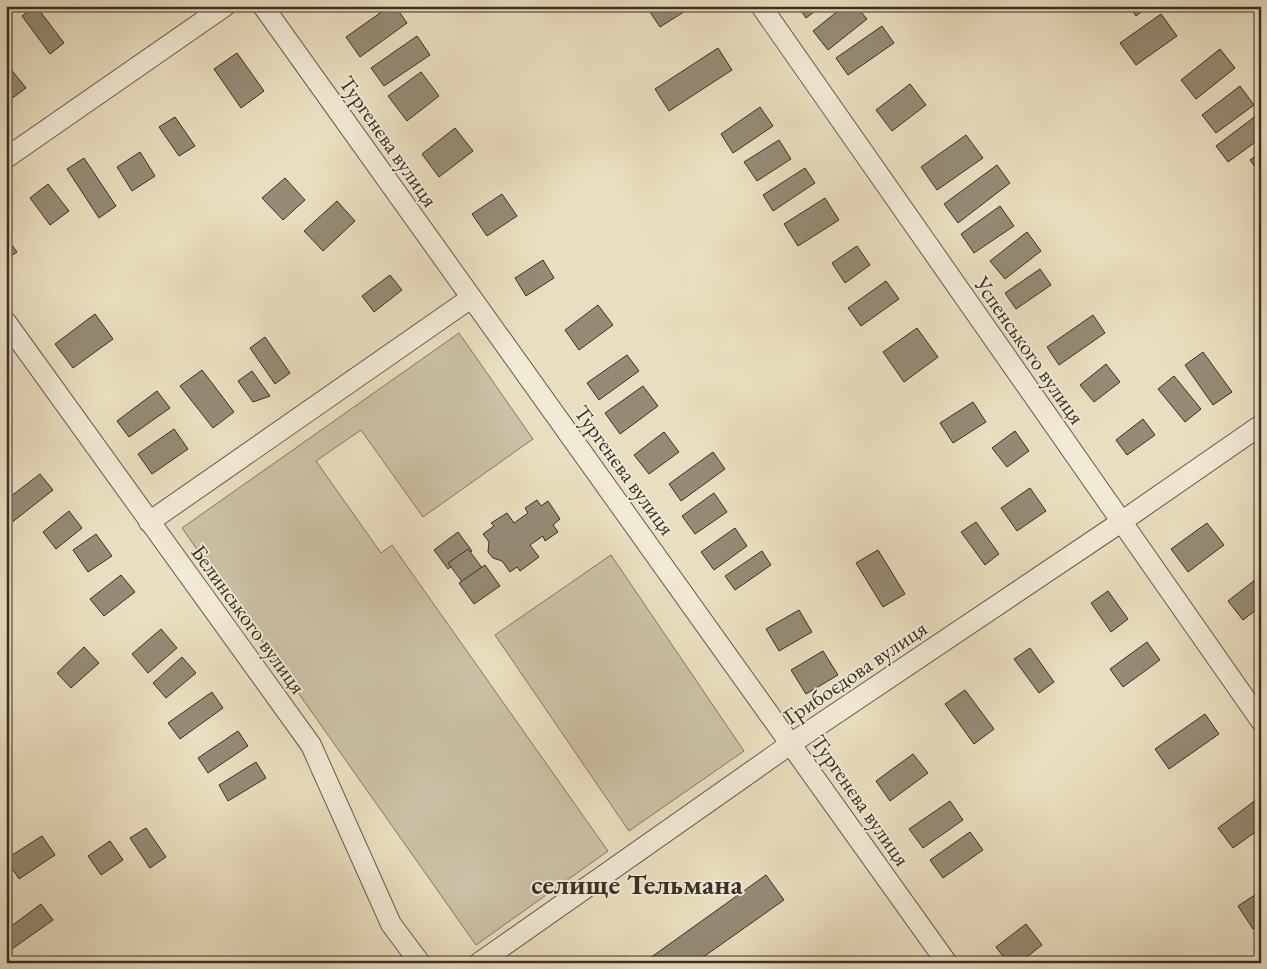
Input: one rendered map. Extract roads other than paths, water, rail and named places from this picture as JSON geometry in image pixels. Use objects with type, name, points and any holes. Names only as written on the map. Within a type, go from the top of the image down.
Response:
[{"type":"street","points":[[6,158],[225,6]]},
{"type":"street","name":"Тургенєва вулиця","points":[[263,6],[792,743],[947,963]]},
{"type":"street","name":"Успенського вулиця","points":[[761,6],[1261,720]]},
{"type":"street","points":[[149,522],[471,298]]},
{"type":"street","name":"Белинського вулиця","points":[[6,322],[311,745],[390,924],[420,963]]},
{"type":"street","name":"Грибоєдова вулиця","points":[[479,963],[792,743],[1122,522],[1261,425]]},
{"type":"district","name":"селище Тельмана","points":[[637,884]]}]
